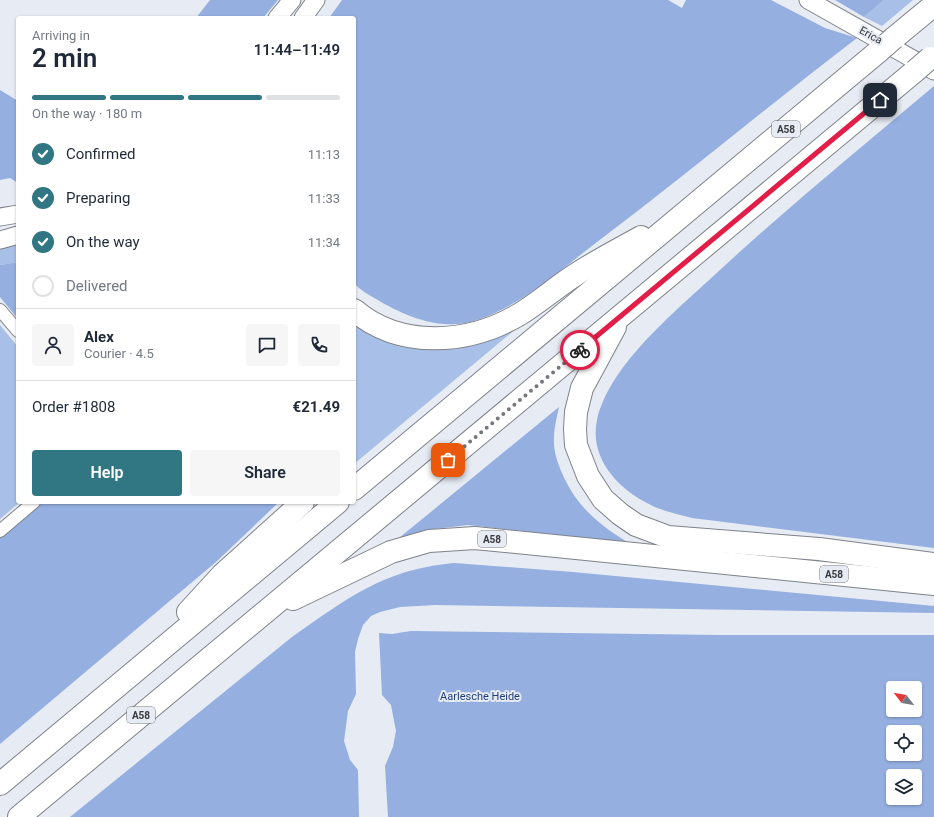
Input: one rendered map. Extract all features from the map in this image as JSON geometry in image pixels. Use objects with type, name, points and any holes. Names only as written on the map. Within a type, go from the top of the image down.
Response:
[{"type":"highway","name":"A58","points":[[356,487],[934,5]]},
{"type":"highway","name":"A58","points":[[18,817],[928,63]]},
{"type":"highway","name":"A58","points":[[356,311],[372,322],[411,336],[443,339],[475,334],[520,314],[572,277],[694,206]]},
{"type":"highway","name":"A58","points":[[620,317],[582,388],[576,412],[575,428],[576,445],[588,476],[603,499],[620,514],[641,527],[668,537],[819,549],[934,564]]},
{"type":"highway","points":[[130,675],[222,575],[301,504]]},
{"type":"highway","points":[[0,784],[336,504]]},
{"type":"highway","name":"A58","points":[[263,613],[390,552],[429,541],[474,538],[934,584]]},
{"type":"main road","points":[[279,16],[292,0]]},
{"type":"main road","points":[[304,16],[316,0]]},
{"type":"main road","name":"Erica","points":[[808,0],[928,63]]},
{"type":"main road","points":[[0,217],[16,214]]},
{"type":"main road","points":[[0,240],[16,236]]},
{"type":"street","points":[[0,310],[16,329]]},
{"type":"street","points":[[0,531],[32,504]]},
{"type":"shaded area","points":[[884,0],[913,0],[882,26],[864,17]]},
{"type":"shaded area","points":[[16,245],[16,262],[0,265],[0,248]]},
{"type":"shaded area","points":[[529,318],[356,462],[356,320],[396,338]]},
{"type":"shaded area","points":[[0,325],[16,345],[16,504],[18,504],[0,519]]},
{"type":"green space","points":[[210,0],[278,0],[265,16],[198,16]]},
{"type":"green space","points":[[342,0],[668,0],[682,8],[686,0],[771,0],[825,28],[857,38],[540,286],[494,313],[477,320],[451,324],[425,321],[412,317],[388,306],[356,285],[356,16],[330,16]]},
{"type":"green space","points":[[835,0],[884,0],[864,17]]},
{"type":"green space","points":[[934,86],[934,548],[692,518],[652,506],[625,489],[608,470],[601,459],[597,446],[596,434],[597,420],[604,400],[614,381],[627,362],[659,326],[763,231]]},
{"type":"green space","points":[[0,90],[16,100],[16,182],[10,178],[0,180]]},
{"type":"green space","points":[[16,262],[16,317],[0,297],[0,265]]},
{"type":"green space","points":[[559,407],[554,430],[554,446],[558,464],[568,485],[581,505],[598,522],[629,543],[468,525],[426,530],[399,538]]},
{"type":"green space","points":[[41,504],[277,504],[216,562],[0,744],[0,538]]},
{"type":"green space","points":[[454,563],[573,572],[934,606],[934,613],[435,605],[400,607],[371,616],[363,625],[355,652],[356,694],[348,711],[344,741],[350,760],[358,770],[359,817],[70,817],[292,637],[329,611],[356,594],[383,580],[418,569]]},
{"type":"green space","name":"Aarlesche Heide","points":[[411,631],[720,635],[934,635],[934,817],[388,817],[385,766],[393,747],[396,731],[391,705],[382,695],[379,633],[392,634]]},
{"type":"way so far","points":[[448,460],[580,350]]},
{"type":"route","points":[[580,350],[880,100]]}]
